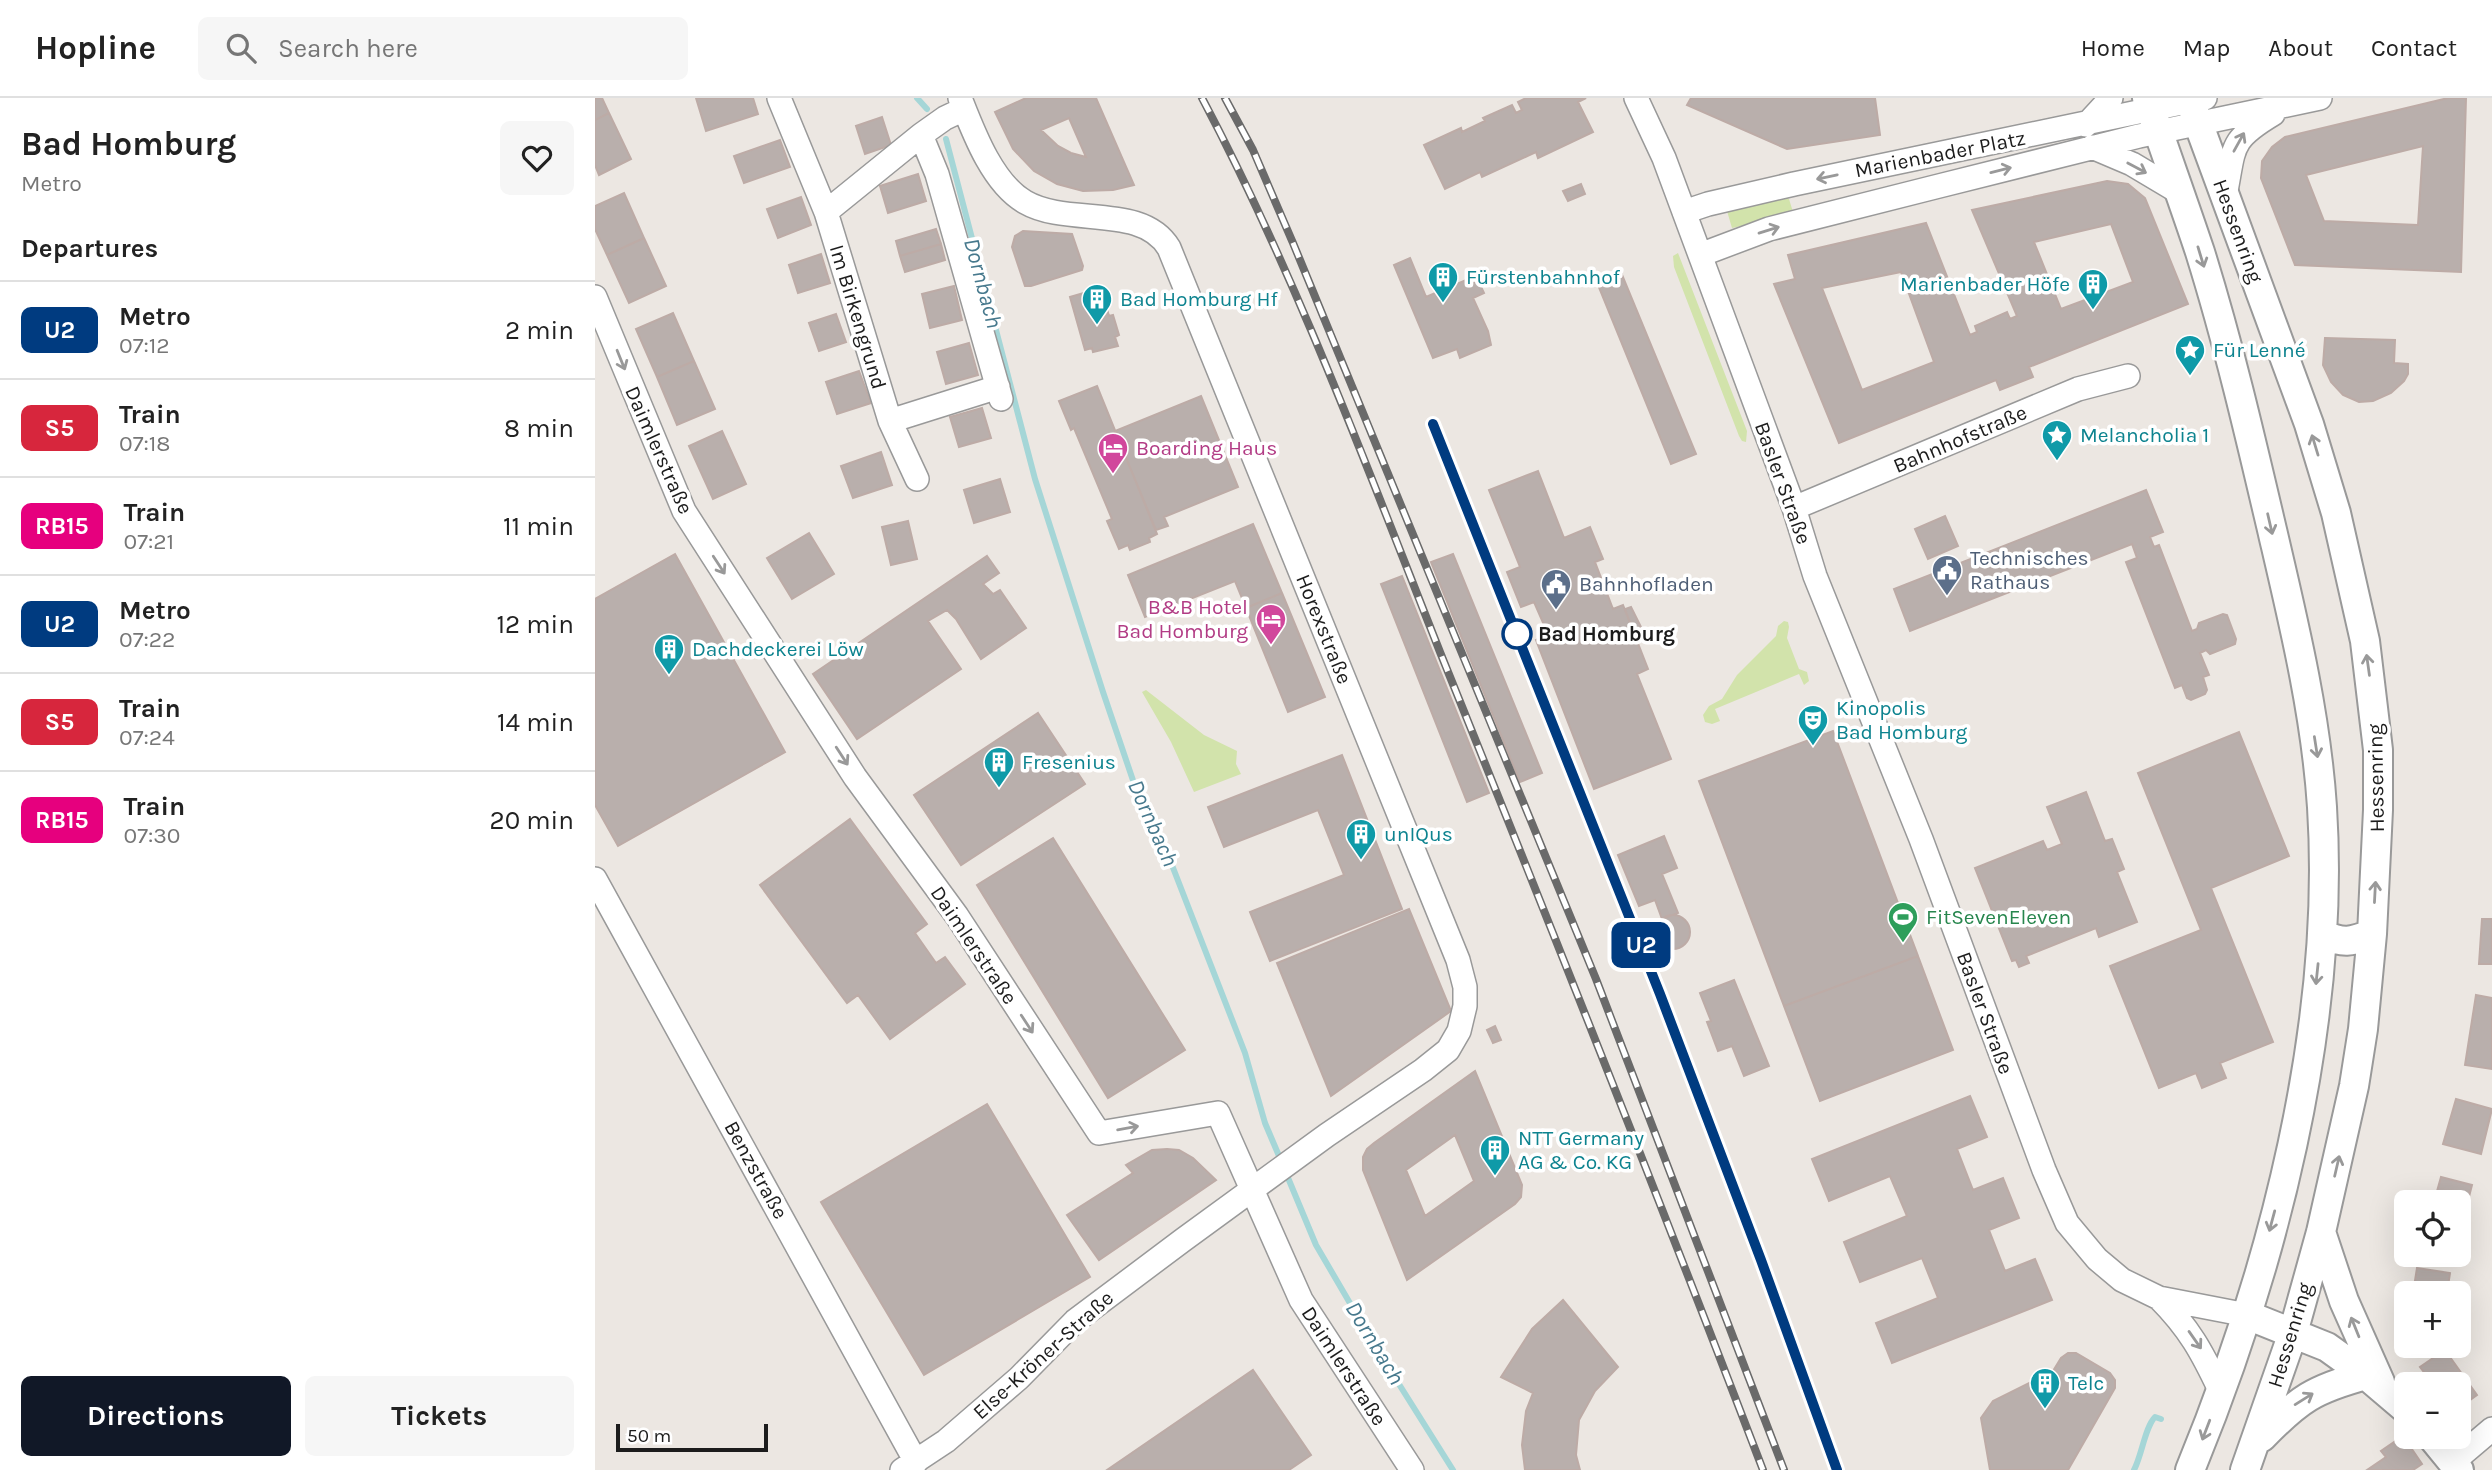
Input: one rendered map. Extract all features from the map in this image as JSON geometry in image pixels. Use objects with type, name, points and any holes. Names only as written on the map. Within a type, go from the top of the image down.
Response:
[{"type":"street","name":"Im Birkengrund","points":[[779,98],[826,212],[890,421],[917,479]]},
{"type":"street","name":"Basler Straße","points":[[1636,98],[1664,158],[1794,508],[1815,576],[1921,839],[2056,1200],[2067,1223],[2097,1259],[2122,1280],[2159,1298],[2247,1315]]},
{"type":"street","points":[[2086,124],[2111,98]]},
{"type":"street","name":"Marienbader Platz","points":[[1684,212],[1794,184],[2086,124],[2196,105],[2283,107],[2320,98]]},
{"type":"street","points":[[826,212],[962,104]]},
{"type":"street","name":"Horexstraße","points":[[962,104],[998,176],[1024,202],[1052,212],[1142,224],[1156,232],[1169,248],[1458,960],[1465,987],[1465,1006],[1459,1031],[1448,1050],[1252,1191]]},
{"type":"street","name":"Hessenring","points":[[2196,105],[2225,196],[2309,424],[2336,513],[2355,590],[2378,750],[2372,934],[2363,1029],[2354,1086],[2321,1232],[2293,1333],[2250,1457]]},
{"type":"street","name":"Marienbader Platz","points":[[2225,196],[2235,144],[2246,130],[2283,107]]},
{"type":"street","name":"Marienbader Platz","points":[[1700,255],[1769,229],[2092,147],[2152,114]]},
{"type":"street","name":"Hessenring","points":[[2152,114],[2218,316],[2270,522],[2304,679],[2317,754],[2322,808],[2322,934],[2298,1121],[2247,1315],[2190,1470]]},
{"type":"street","points":[[890,421],[1000,393],[937,174],[921,135]]},
{"type":"street","points":[[2092,147],[2132,164],[2179,192]]},
{"type":"street","points":[[1794,184],[1799,208],[1807,219]]},
{"type":"street","name":"Daimlerstraße","points":[[595,297],[684,511],[855,777],[957,916],[1100,1133],[1218,1113],[1301,1300],[1412,1470]]},
{"type":"street","name":"Bahnhofstraße","points":[[1794,508],[2078,389],[2128,376]]},
{"type":"street","name":"Benzstraße","points":[[595,879],[909,1466]]},
{"type":"street","points":[[2322,934],[2339,942],[2352,942],[2372,934]]},
{"type":"street","name":"Else-Kröner-Straße","points":[[909,1466],[946,1441],[1019,1378],[1075,1321],[1252,1191]]},
{"type":"street","points":[[2321,1232],[2375,1382]]},
{"type":"street","points":[[2159,1298],[2180,1320],[2201,1350],[2220,1390]]},
{"type":"street","points":[[2247,1315],[2327,1348],[2394,1399]]},
{"type":"street","points":[[2250,1457],[2293,1406],[2314,1392],[2332,1384],[2375,1382]]},
{"type":"street","points":[[2442,1449],[2456,1466],[2492,1429]]},
{"type":"green space","points":[[1786,197],[1793,212],[1791,215],[1732,228],[1727,211]]},
{"type":"green space","points":[[1678,253],[1747,431],[1746,442],[1739,436],[1674,267],[1673,256]]},
{"type":"green space","points":[[1784,621],[1788,622],[1787,638],[1799,669],[1807,672],[1809,681],[1804,685],[1799,674],[1715,709],[1720,721],[1712,724],[1705,722],[1703,715],[1709,706],[1722,699],[1737,675],[1776,636],[1778,626]]},
{"type":"green space","points":[[1146,690],[1204,735],[1237,751],[1236,764],[1241,774],[1194,792],[1171,742],[1142,692]]},
{"type":"building","points":[[595,98],[602,98],[609,113],[595,120]]},
{"type":"building","points":[[696,98],[753,98],[758,114],[706,131]]},
{"type":"building","points":[[1026,98],[1096,98],[1134,185],[1113,190],[1083,191],[1057,184],[1034,171],[1013,149],[995,112]],"holes":[[[1069,118],[1086,157],[1058,146],[1041,130]]]},
{"type":"building","points":[[1526,98],[1586,98],[1578,102],[1593,132],[1538,158],[1536,152],[1482,177],[1480,172],[1445,189],[1424,145],[1461,128],[1462,132],[1485,121],[1483,118],[1512,105],[1516,113],[1522,110],[1518,102]]},
{"type":"building","points":[[1691,98],[1875,98],[1880,135],[1787,149],[1687,105]]},
{"type":"building","points":[[2448,98],[2466,98],[2461,272],[2295,265],[2261,178],[2262,161],[2272,147],[2285,137]],"holes":[[[2423,146],[2418,225],[2324,221],[2306,175]]]},
{"type":"building","points":[[609,113],[631,159],[599,175],[595,165],[595,120]]},
{"type":"building","points":[[882,117],[891,145],[865,154],[856,126]]},
{"type":"building","points":[[780,140],[790,167],[744,183],[734,156]]},
{"type":"building","points":[[918,174],[926,201],[888,213],[880,186]]},
{"type":"building","name":"Marienbader Höfe","points":[[2107,181],[2128,184],[2145,198],[2188,304],[2029,367],[2033,377],[2000,390],[1996,380],[1839,443],[1774,284],[1795,279],[1788,255],[1926,223],[1970,335],[1977,332],[1975,326],[2007,312],[2010,319],[2017,316],[1972,210]],"holes":[[[2111,224],[2133,282],[2061,309],[2034,242]],[[1901,272],[1934,362],[1862,390],[1822,288]]]},
{"type":"building","points":[[1581,184],[1585,194],[1568,201],[1563,191]]},
{"type":"building","points":[[624,193],[644,238],[607,255],[595,229],[595,206]]},
{"type":"building","points":[[801,197],[811,225],[778,238],[767,209]]},
{"type":"building","points":[[936,229],[941,244],[900,256],[896,241]]},
{"type":"building","points":[[1023,231],[1072,234],[1082,270],[1025,286],[1012,247],[1015,236]]},
{"type":"building","points":[[644,238],[666,286],[629,303],[607,255]]},
{"type":"building","points":[[941,244],[945,260],[905,272],[900,256]]},
{"type":"building","points":[[821,254],[830,283],[798,293],[789,265]]},
{"type":"building","name":"Fürstenbahnhof","points":[[1410,258],[1426,297],[1466,280],[1468,285],[1478,280],[1484,293],[1473,298],[1488,331],[1491,345],[1460,358],[1457,349],[1433,358],[1394,265]]},
{"type":"building","points":[[1620,270],[1696,454],[1671,464],[1596,280]]},
{"type":"building","points":[[954,286],[962,320],[930,328],[922,294]]},
{"type":"building","name":"Bad Homburg Hf","points":[[1101,288],[1109,316],[1113,315],[1119,335],[1115,337],[1118,346],[1093,352],[1092,348],[1085,350],[1070,297]]},
{"type":"building","points":[[673,313],[694,361],[657,377],[636,329]]},
{"type":"building","points":[[836,314],[846,342],[819,351],[809,323]]},
{"type":"building","points":[[2325,338],[2395,340],[2394,363],[2408,364],[2408,374],[2391,393],[2373,401],[2359,402],[2343,395],[2331,382],[2323,365]]},
{"type":"building","points":[[969,343],[978,375],[946,384],[937,352]]},
{"type":"building","points":[[694,361],[715,409],[677,425],[657,377]]},
{"type":"building","points":[[859,371],[871,403],[837,414],[826,382]]},
{"type":"building","name":"Boarding Haus","points":[[1097,386],[1157,534],[1149,538],[1150,542],[1130,550],[1128,545],[1119,549],[1107,521],[1112,519],[1074,428],[1071,430],[1059,401]]},
{"type":"building","points":[[1201,396],[1238,487],[1164,517],[1168,526],[1156,530],[1115,431]]},
{"type":"building","points":[[982,408],[991,438],[959,447],[950,417]]},
{"type":"building","points":[[722,431],[746,484],[713,499],[689,446]]},
{"type":"building","points":[[881,452],[892,485],[853,498],[841,466]]},
{"type":"building","points":[[1538,471],[1564,538],[1590,527],[1603,559],[1595,562],[1613,609],[1623,605],[1648,669],[1637,674],[1671,759],[1594,789],[1536,640],[1548,634],[1534,602],[1521,607],[1507,572],[1520,567],[1489,490]]},
{"type":"building","points":[[1000,479],[1010,512],[974,523],[964,490]]},
{"type":"building","name":"Technisches Rathaus","points":[[2146,490],[2163,532],[2150,537],[2154,547],[2159,545],[2192,631],[2197,629],[2199,623],[2223,614],[2227,615],[2236,639],[2235,644],[2210,654],[2206,650],[2200,653],[2209,675],[2203,677],[2207,690],[2205,694],[2191,700],[2187,698],[2182,685],[2175,688],[2126,562],[2137,558],[2132,544],[1910,631],[1894,589]]},
{"type":"building","points":[[1945,516],[1958,546],[1928,559],[1915,529]]},
{"type":"building","points":[[908,521],[917,559],[891,565],[882,527]]},
{"type":"building","points":[[1253,524],[1282,593],[1246,608],[1235,581],[1145,617],[1128,575]]},
{"type":"building","points":[[809,533],[834,574],[792,599],[767,558]]},
{"type":"building","name":"Dachdeckerei Löw","points":[[675,554],[785,752],[618,846],[595,805],[595,599]]},
{"type":"building","points":[[1453,554],[1542,773],[1520,782],[1431,562]]},
{"type":"building","points":[[987,556],[999,573],[983,584],[993,594],[1000,590],[1026,628],[981,659],[956,619],[947,610],[928,621],[961,669],[857,739],[813,674]]},
{"type":"building","points":[[1402,576],[1489,793],[1467,802],[1381,584]]},
{"type":"building","points":[[1282,593],[1325,697],[1288,712],[1246,608]]},
{"type":"building","points":[[1631,607],[1642,629],[1643,639],[1637,642],[1625,609]]},
{"type":"building","name":"Fresenius","points":[[1038,713],[1085,784],[961,865],[914,795]]},
{"type":"building","points":[[1833,731],[1918,956],[1784,1006],[1699,781]]},
{"type":"building","points":[[2239,732],[2289,856],[2211,888],[2273,1042],[2220,1063],[2226,1078],[2202,1088],[2196,1073],[2159,1088],[2110,966],[2201,930],[2138,773]]},
{"type":"building","name":"unIQus","points":[[1342,755],[1402,909],[1270,961],[1250,912],[1344,875],[1318,810],[1224,847],[1208,807]]},
{"type":"building","points":[[2086,792],[2105,841],[2112,839],[2124,869],[2117,872],[2137,922],[2099,937],[2096,928],[2026,956],[2029,963],[2019,967],[2016,960],[2012,961],[1975,868],[2043,841],[2047,850],[2062,844],[2047,807]]},
{"type":"building","points":[[850,819],[927,924],[915,933],[936,963],[945,957],[965,984],[890,1039],[858,995],[847,1003],[760,885]]},
{"type":"building","points":[[1664,836],[1677,868],[1662,874],[1678,913],[1662,919],[1655,900],[1639,906],[1618,855]]},
{"type":"building","points":[[1053,838],[1185,1050],[1108,1098],[977,885]]},
{"type":"building","points":[[1409,909],[1451,1011],[1331,1096],[1277,963]]},
{"type":"building","points":[[1673,915],[1685,920],[1690,932],[1685,944],[1673,949],[1661,944],[1656,932],[1661,920]]},
{"type":"building","points":[[2482,919],[2492,919],[2492,964],[2479,964]]},
{"type":"building","points":[[1918,956],[1953,1050],[1820,1101],[1784,1006]]},
{"type":"building","points":[[1734,980],[1769,1066],[1744,1076],[1732,1046],[1718,1051],[1707,1022],[1711,1021],[1700,993]]},
{"type":"building","points":[[2476,995],[2492,998],[2492,1069],[2465,1065]]},
{"type":"building","points":[[1495,1026],[1501,1040],[1493,1043],[1487,1030]]},
{"type":"building","name":"NTT Germany AG & Co. KG","points":[[1475,1071],[1522,1185],[1521,1197],[1515,1204],[1407,1280],[1363,1170],[1363,1157],[1374,1143]],"holes":[[[1455,1135],[1474,1181],[1425,1216],[1406,1170]]]},
{"type":"building","points":[[1970,1096],[1987,1137],[1957,1149],[1973,1190],[2003,1178],[2019,1218],[1989,1230],[2005,1271],[2035,1259],[2052,1300],[1892,1363],[1876,1323],[1938,1298],[1922,1258],[1860,1282],[1844,1242],[1907,1216],[1890,1176],[1829,1201],[1812,1159]]},
{"type":"building","points":[[2456,1099],[2492,1109],[2481,1154],[2443,1144]]},
{"type":"building","points":[[987,1104],[1090,1277],[924,1375],[821,1202]]},
{"type":"building","points":[[1152,1150],[1179,1150],[1193,1158],[1216,1180],[1099,1260],[1067,1215],[1133,1173],[1126,1165]]},
{"type":"building","points":[[2441,1177],[2472,1185],[2471,1190],[2437,1190]]},
{"type":"building","points":[[2417,1268],[2450,1273],[2449,1281],[2415,1281]]},
{"type":"building","points":[[1563,1300],[1618,1367],[1595,1391],[1579,1420],[1576,1455],[1580,1470],[1525,1470],[1522,1445],[1526,1411],[1533,1393],[1501,1377],[1532,1329]]},
{"type":"building","name":"Telc","points":[[2068,1353],[2076,1353],[2110,1373],[2115,1380],[2115,1388],[2068,1470],[1990,1470],[1981,1418],[1993,1401],[2053,1371],[2061,1358]]},
{"type":"building","points":[[2433,1358],[2451,1358],[2461,1372],[2424,1372],[2420,1367]]},
{"type":"building","points":[[1253,1370],[1311,1455],[1289,1470],[1107,1470]]},
{"type":"building","points":[[2471,1387],[2477,1395],[2471,1399]]},
{"type":"building","points":[[2394,1442],[2394,1449],[2412,1449],[2422,1464],[2413,1470],[2367,1470],[2386,1457],[2381,1451]]},
{"type":"waterway","name":"Dornbach","points":[[917,98],[927,109]]},
{"type":"waterway","name":"Dornbach","points":[[946,139],[1035,479],[1103,692],[1140,801],[1170,860],[1245,1053],[1265,1123],[1282,1163]]},
{"type":"waterway","name":"Dornbach","points":[[1286,1173],[1316,1245],[1375,1346],[1453,1470]]},
{"type":"waterway","name":"Dornbach","points":[[2134,1470],[2152,1422],[2155,1417],[2161,1419]]},
{"type":"railway","points":[[1202,98],[1268,233],[1329,372],[1763,1470]]},
{"type":"railway","points":[[1225,98],[1253,150],[1293,243],[1596,979],[1784,1470]]},
{"type":"metro line","name":"U2","points":[[1433,424],[1660,994],[1837,1470]]},
{"type":"place","name":"Fürstenbahnhof","points":[[1443,304]]},
{"type":"place","name":"Marienbader Höfe","points":[[2093,311]]},
{"type":"place","name":"Bad Homburg Hf","points":[[1097,326]]},
{"type":"place","name":"Für Lenné","points":[[2190,377]]},
{"type":"place","name":"Melancholia 1","points":[[2057,462]]},
{"type":"place","name":"Boarding Haus","points":[[1113,475]]},
{"type":"place","name":"Technisches Rathaus","points":[[1947,597]]},
{"type":"place","name":"Bahnhofladen","points":[[1556,611]]},
{"type":"place","name":"Bad Homburg","points":[[1517,634]]},
{"type":"place","name":"B&B Hotel Bad Homburg","points":[[1271,646]]},
{"type":"place","name":"Dachdeckerei Löw","points":[[669,676]]},
{"type":"place","name":"Kinopolis Bad Homburg","points":[[1813,747]]},
{"type":"place","name":"Fresenius","points":[[999,789]]},
{"type":"place","name":"unIQus","points":[[1361,861]]},
{"type":"place","name":"FitSevenEleven","points":[[1903,944]]},
{"type":"place","name":"NTT Germany AG & Co. KG","points":[[1495,1177]]},
{"type":"place","name":"Telc","points":[[2045,1410]]}]
